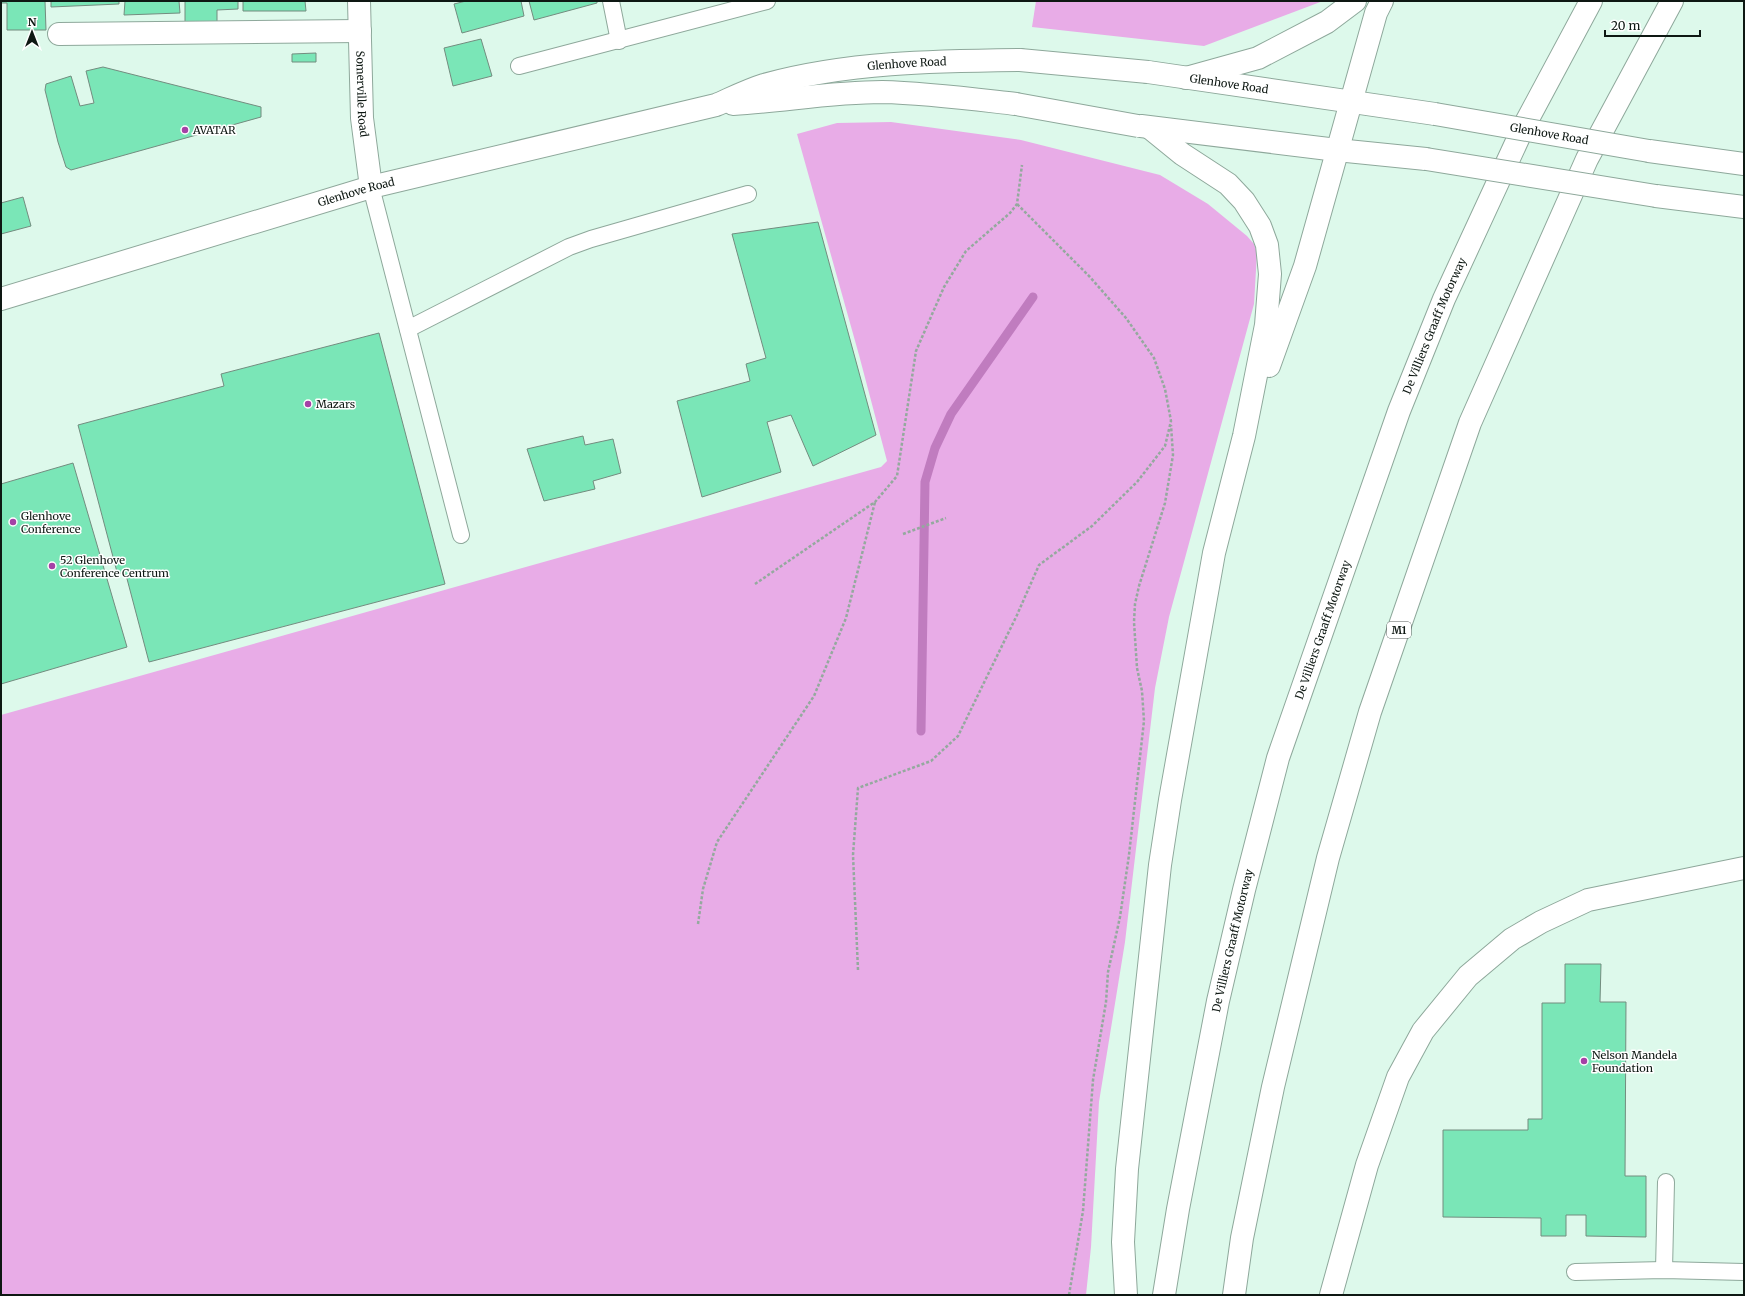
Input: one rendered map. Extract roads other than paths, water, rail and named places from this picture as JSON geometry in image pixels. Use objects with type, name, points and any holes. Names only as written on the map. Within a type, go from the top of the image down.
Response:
[{"type":"main road","name":"Somerville Road","points":[[359,1],[362,118],[371,187]]},
{"type":"main road","points":[[1186,78],[1258,58],[1327,22],[1355,1]]},
{"type":"main road","points":[[1244,436],[1305,266],[1376,14],[1382,1]]},
{"type":"main road","name":"De Villiers Graaff Motorway","points":[[1164,1295],[1218,1001],[1244,890],[1278,758],[1399,411],[1444,299],[1523,128],[1591,1]]},
{"type":"main road","name":"M1","points":[[1234,1295],[1242,1238],[1273,1087],[1328,858],[1370,712],[1470,423],[1587,159],[1672,1]]},
{"type":"main road","points":[[59,34],[360,31]]},
{"type":"main road","name":"Glenhove Road","points":[[1,299],[371,187],[716,105],[763,85],[819,73],[870,65],[938,61],[1020,60],[1148,72],[1352,101],[1649,151],[1744,164]]},
{"type":"main road","name":"Glenhove Road","points":[[716,105],[768,102],[830,94],[882,92],[949,96],[1016,104],[1144,127],[1426,159],[1656,196],[1744,207]]},
{"type":"main road","points":[[1126,1295],[1123,1242],[1127,1169],[1160,865],[1170,800],[1214,553],[1244,436],[1269,302],[1270,274],[1267,245],[1260,226],[1244,201],[1228,184],[1144,127]]},
{"type":"main road","points":[[1331,1295],[1367,1165],[1398,1077],[1423,1031],[1468,976],[1512,939],[1541,922],[1588,900],[1744,868]]},
{"type":"lane","points":[[611,1],[619,41]]},
{"type":"lane","points":[[519,66],[767,1]]},
{"type":"lane","points":[[371,187],[461,535]]},
{"type":"lane","points":[[408,329],[568,247],[748,194]]},
{"type":"lane","points":[[1664,1270],[1666,1182]]},
{"type":"lane","points":[[1576,1272],[1664,1270],[1744,1272]]},
{"type":"waterway","points":[[921,731],[925,482],[935,448],[951,414],[1033,297]]},
{"type":"place","name":"AVATAR","points":[[185,130]]},
{"type":"place","name":"Mazars","points":[[308,404]]},
{"type":"place","name":"Glenhove Conference","points":[[13,522]]},
{"type":"place","name":"52 Glenhove Conference Centrum","points":[[52,566]]},
{"type":"place","name":"Nelson Mandela Foundation","points":[[1584,1061]]}]
